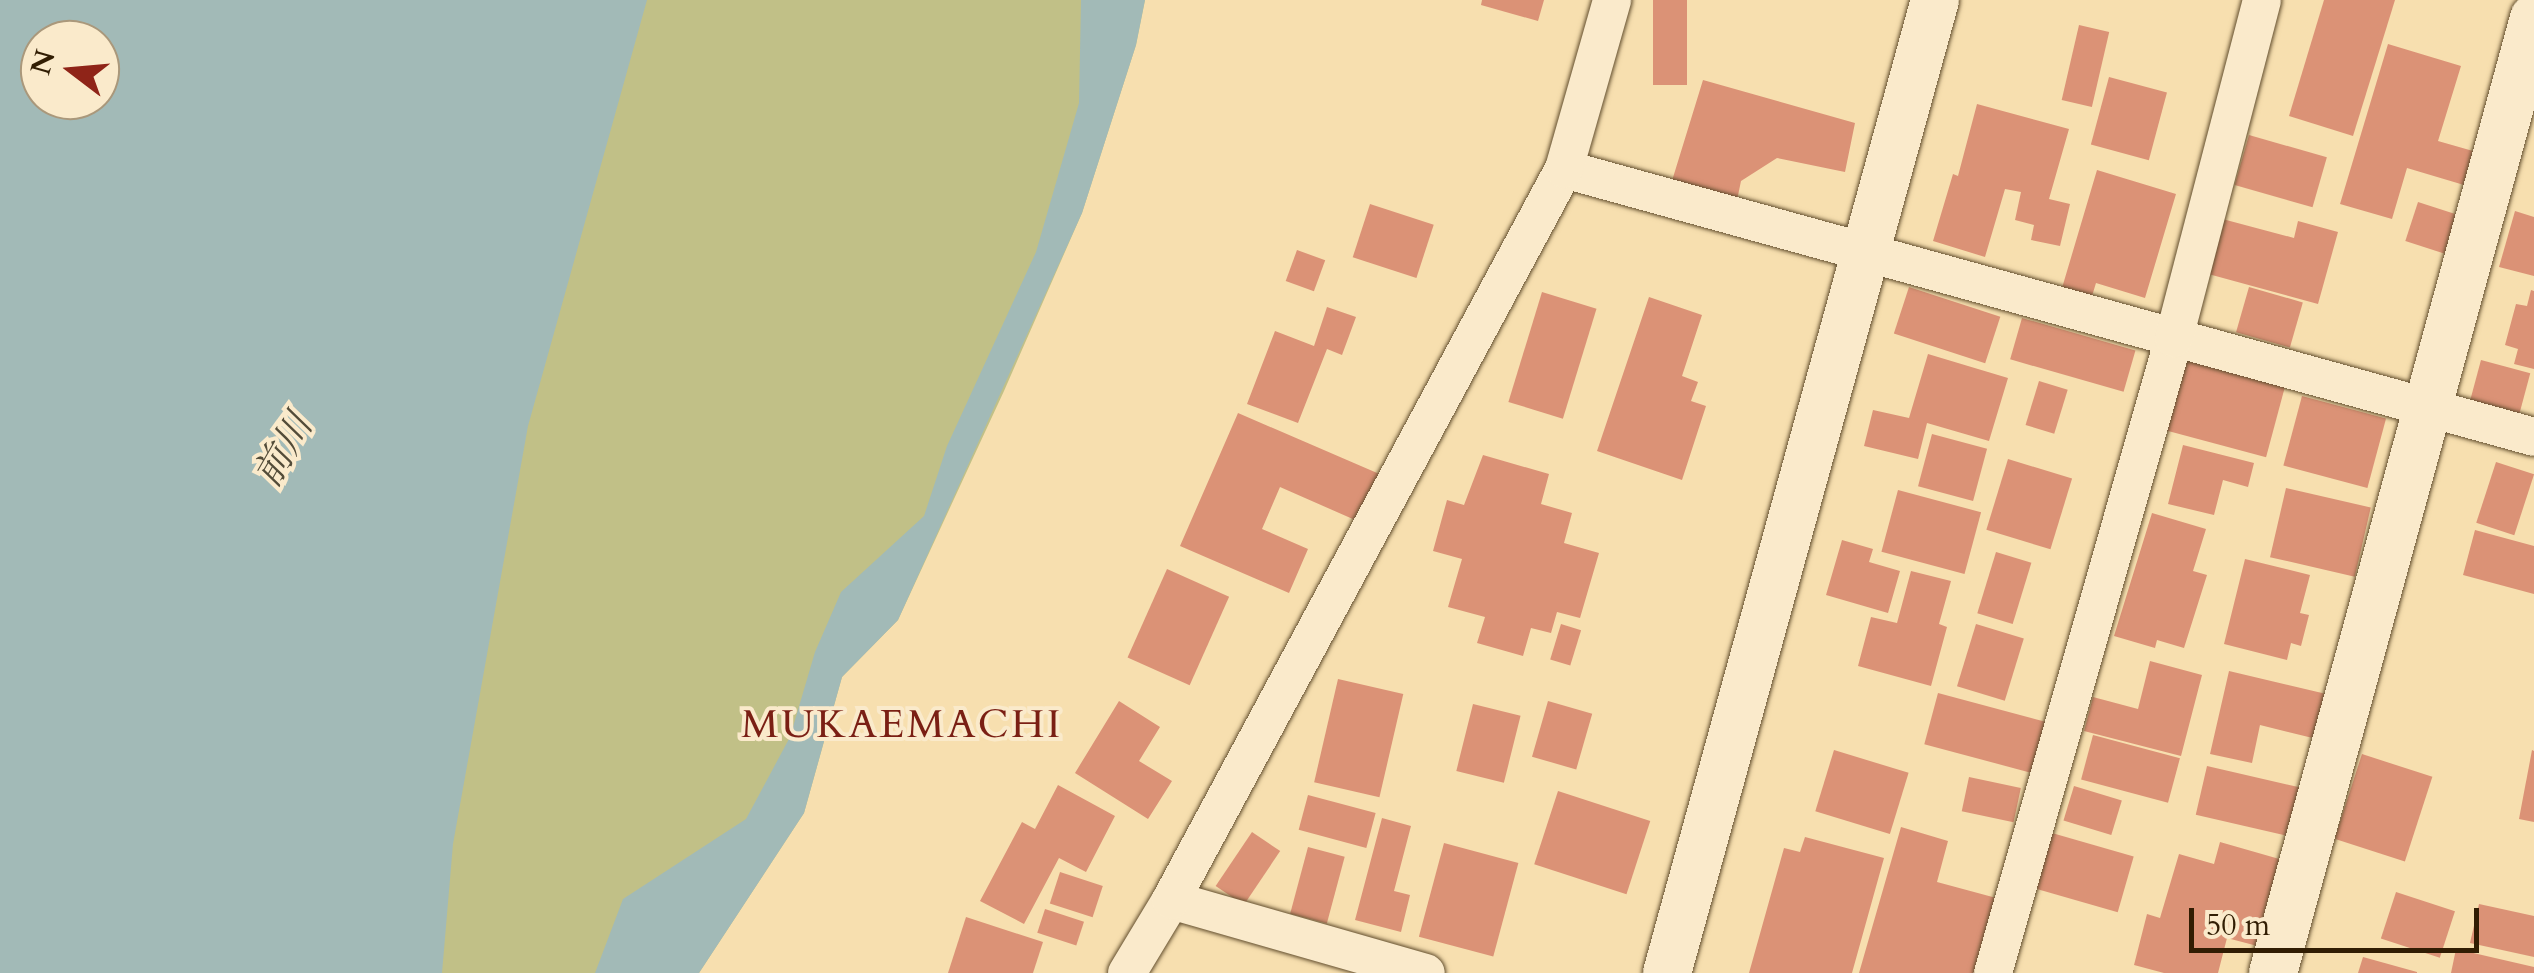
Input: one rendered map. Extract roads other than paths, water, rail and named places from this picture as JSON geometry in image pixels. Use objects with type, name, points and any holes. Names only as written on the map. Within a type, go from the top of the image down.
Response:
[{"type":"street","points":[[1127,973],[1171,900],[1564,169],[1612,0]]},
{"type":"street","points":[[1667,973],[1934,0]]},
{"type":"street","points":[[1993,973],[2174,338],[2262,0]]},
{"type":"street","points":[[2273,973],[2534,18]]},
{"type":"street","points":[[1564,169],[2534,437]]},
{"type":"street","points":[[1171,900],[1348,962],[1426,973]]},
{"type":"water","name":"前川","points":[[0,0],[647,0],[528,426],[453,844],[442,973],[0,973]]},
{"type":"water","points":[[1081,0],[1145,0],[1136,45],[1082,213],[898,620],[842,677],[804,813],[699,973],[595,973],[623,899],[746,819],[790,737],[815,652],[841,592],[924,516],[947,446],[1036,252],[1079,103]]},
{"type":"district","name":"MUKAEMACHI","points":[[902,725]]}]
